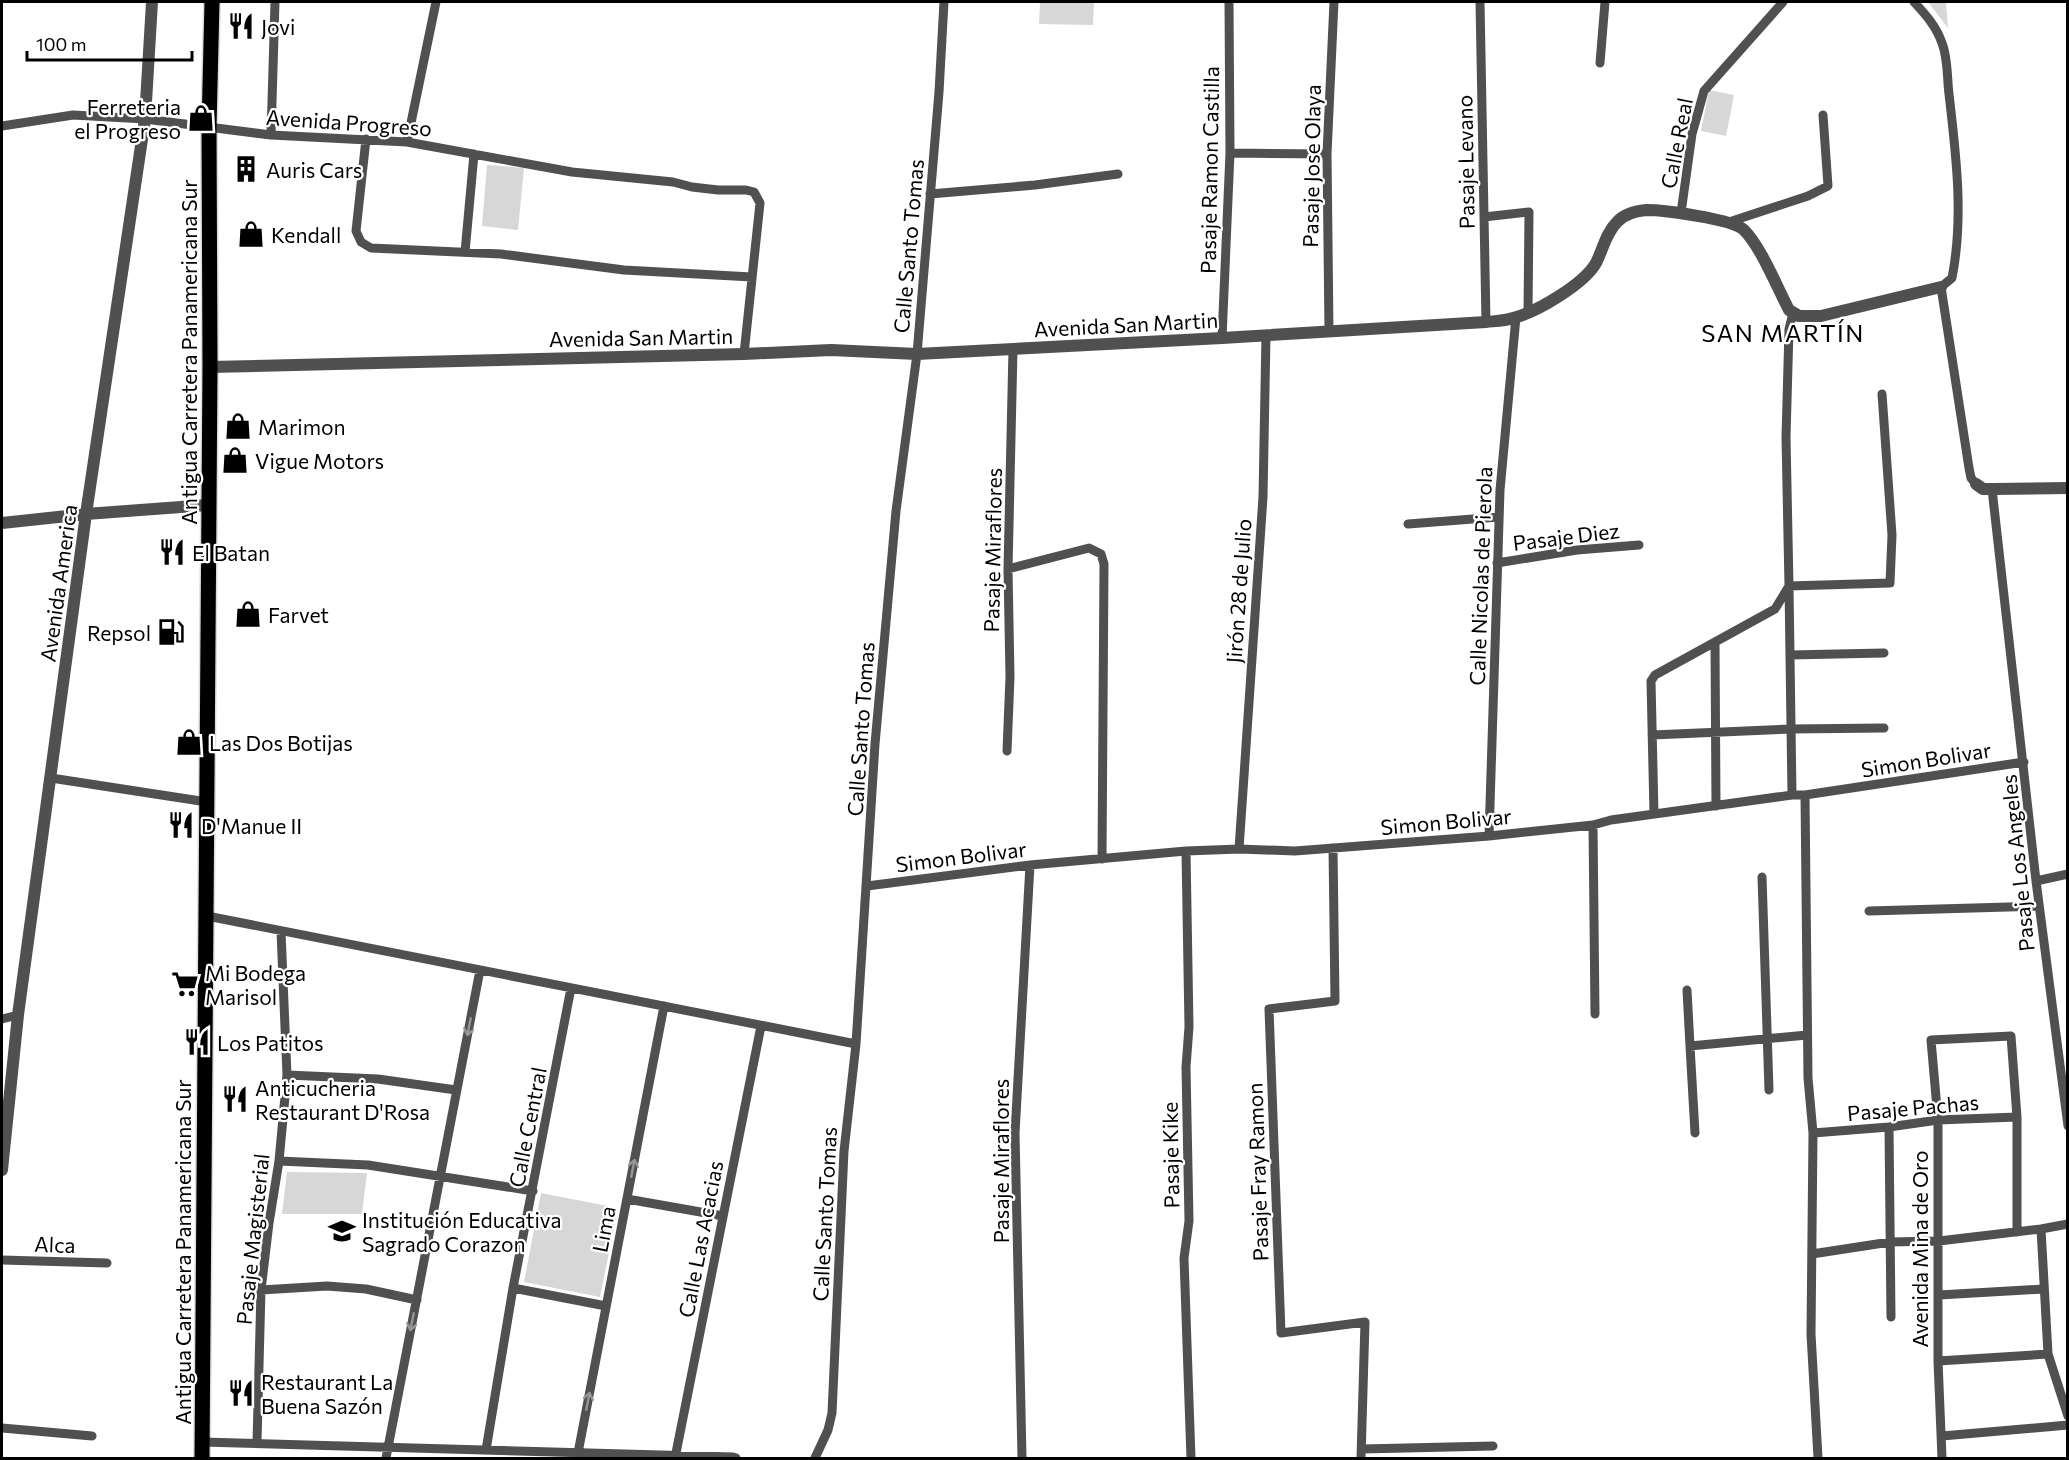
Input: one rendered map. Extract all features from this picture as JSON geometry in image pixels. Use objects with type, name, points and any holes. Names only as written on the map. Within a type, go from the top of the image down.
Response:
[{"type":"highway","name":"Antigua Carretera Panamericana Sur","points":[[202,1458],[210,367],[209,127],[212,2]]},
{"type":"street","name":"Avenida America","points":[[2,1170],[18,1015],[86,514],[145,119],[152,2]]},
{"type":"street","points":[[271,135],[275,2]]},
{"type":"street","points":[[407,141],[436,2]]},
{"type":"street","name":"Calle Santo Tomas","points":[[815,1458],[828,1430],[832,1413],[844,1151],[856,1044],[875,744],[896,511],[917,354],[944,2]]},
{"type":"street","name":"Pasaje Ramon Castilla","points":[[1222,338],[1230,153],[1229,2]]},
{"type":"street","name":"Pasaje Jose Olaya","points":[[1329,331],[1327,154],[1334,2]]},
{"type":"street","name":"Pasaje Levano","points":[[1480,2],[1486,322]]},
{"type":"street","points":[[1600,63],[1605,2]]},
{"type":"street","name":"Calle Real","points":[[1681,213],[1692,134],[1704,91],[1783,2]]},
{"type":"street","points":[[1792,795],[1786,437],[1789,329],[1793,313],[1799,316],[1821,316],[1941,287],[1952,278],[1957,253],[1958,171],[1944,46],[1934,24],[1914,2]]},
{"type":"street","name":"Avenida Progreso","points":[[2,126],[72,115],[145,119],[271,135],[407,141],[572,172],[673,182],[718,190],[746,190],[754,192],[760,203],[752,277]]},
{"type":"street","points":[[1729,222],[1808,196],[1828,186],[1823,115]]},
{"type":"street","points":[[366,139],[356,231],[361,242],[371,248],[501,254],[624,270],[752,277],[744,354]]},
{"type":"street","points":[[1230,153],[1327,154]]},
{"type":"street","points":[[465,252],[474,154]]},
{"type":"street","points":[[930,194],[1035,185],[1119,174]]},
{"type":"street","name":"Avenida San Martin","points":[[210,367],[831,350],[917,354],[1486,322],[1522,315],[1586,276],[1596,263],[1617,222],[1630,213],[1646,210],[1681,213],[1729,222],[1742,228],[1752,240],[1789,310],[1793,313]]},
{"type":"street","name":"Calle Nicolas de Pierola","points":[[1484,217],[1529,212],[1522,315],[1500,490],[1489,836]]},
{"type":"street","points":[[1941,287],[1971,478],[1983,489],[2067,488]]},
{"type":"street","name":"Jirón 28 de Julio","points":[[1239,849],[1263,497],[1266,335]]},
{"type":"street","name":"Pasaje Miraflores","points":[[1007,751],[1010,677],[1008,569],[1013,349]]},
{"type":"street","points":[[1789,585],[1890,583],[1892,535],[1882,394]]},
{"type":"street","name":"Pasaje Los Angeles","points":[[1992,489],[2036,882],[2067,1126]]},
{"type":"street","points":[[2,523],[208,505]]},
{"type":"street","points":[[1408,524],[1499,517]]},
{"type":"street","name":"Pasaje Diez","points":[[1497,563],[1577,550],[1639,545]]},
{"type":"street","points":[[1008,569],[1089,548],[1101,554],[1104,564],[1102,859]]},
{"type":"street","points":[[1654,814],[1651,681],[1655,675],[1775,609],[1789,585]]},
{"type":"street","points":[[1715,644],[1716,806]]},
{"type":"street","points":[[1790,655],[1884,653]]},
{"type":"street","points":[[1652,735],[1791,729],[1884,728]]},
{"type":"street","name":"Simon Bolivar","points":[[867,886],[1030,865],[1186,851],[1334,848],[1593,825],[1611,820],[1805,795],[2024,762]]},
{"type":"street","points":[[51,778],[207,802]]},
{"type":"street","points":[[1805,795],[1808,1078],[1813,1133],[1811,1334],[1818,1458]]},
{"type":"street","points":[[1593,825],[1595,1014]]},
{"type":"street","name":"Pasaje Fray Ramon","points":[[1334,848],[1335,1001],[1269,1009],[1281,1333],[1365,1322],[1361,1454]]},
{"type":"street","name":"Pasaje Kike","points":[[1186,851],[1189,1221],[1184,1258],[1191,1458]]},
{"type":"street","name":"Pasaje Miraflores","points":[[1022,1458],[1015,1133],[1030,865]]},
{"type":"street","points":[[2036,882],[2067,874]]},
{"type":"street","points":[[1762,877],[1769,1089]]},
{"type":"street","points":[[1869,911],[2039,906]]},
{"type":"street","points":[[207,916],[856,1044]]},
{"type":"street","name":"Pasaje Magisterial","points":[[256,1442],[261,1290],[279,1161],[287,1075],[281,932]]},
{"type":"street","points":[[386,1458],[480,970]]},
{"type":"street","name":"Calle Central","points":[[486,1450],[513,1288],[571,988]]},
{"type":"street","points":[[1687,990],[1695,1133]]},
{"type":"street","name":"Lima","points":[[578,1455],[664,1006]]},
{"type":"street","points":[[2,1019],[18,1015]]},
{"type":"street","name":"Calle Las Acacias","points":[[676,1457],[761,1026]]},
{"type":"street","points":[[1690,1046],[1807,1035]]},
{"type":"street","name":"Avenida Mina de Oro","points":[[1942,1458],[1938,1361],[1938,1120],[1931,1040],[2012,1036],[2017,1118]]},
{"type":"street","points":[[287,1075],[378,1079],[456,1090]]},
{"type":"street","points":[[2017,1118],[2017,1232]]},
{"type":"street","name":"Pasaje Pachas","points":[[1813,1133],[1889,1127],[1938,1120],[2017,1118]]},
{"type":"street","points":[[1889,1127],[1891,1317]]},
{"type":"street","points":[[279,1161],[368,1165],[533,1191]]},
{"type":"street","points":[[627,1199],[723,1216]]},
{"type":"street","points":[[1812,1254],[1890,1242],[1939,1241],[2067,1224]]},
{"type":"street","points":[[2041,1229],[2048,1354],[2067,1416]]},
{"type":"street","name":"Alca","points":[[2,1260],[106,1263]]},
{"type":"street","points":[[261,1290],[327,1286],[366,1289],[417,1300]]},
{"type":"street","points":[[513,1288],[606,1306]]},
{"type":"street","points":[[1939,1295],[2043,1289]]},
{"type":"street","points":[[1938,1361],[2048,1354]]},
{"type":"street","points":[[1942,1436],[2067,1425]]},
{"type":"street","points":[[2,1428],[92,1436]]},
{"type":"street","points":[[202,1442],[388,1446],[578,1455],[733,1456],[736,1458]]},
{"type":"street","points":[[1361,1454],[1493,1446]]},
{"type":"shaded area","points":[[1040,2],[1094,2],[1093,25],[1039,24]]},
{"type":"shaded area","points":[[1928,2],[1946,2],[1948,28]]},
{"type":"shaded area","points":[[1709,90],[1734,95],[1726,136],[1701,131]]},
{"type":"shaded area","points":[[487,165],[524,168],[518,230],[482,226]]},
{"type":"shaded area","points":[[287,1172],[367,1173],[362,1214],[282,1214]]},
{"type":"shaded area","points":[[541,1193],[618,1208],[600,1297],[524,1282]]},
{"type":"place","name":"Jovi","points":[[241,26]]},
{"type":"place","name":"Ferreteria el Progreso","points":[[201,118]]},
{"type":"place","name":"Auris Cars","points":[[246,169]]},
{"type":"place","name":"Kendall","points":[[251,234]]},
{"type":"place","name":"Marimon","points":[[238,426]]},
{"type":"place","name":"Vigue Motors","points":[[235,460]]},
{"type":"place","name":"El Batan","points":[[172,552]]},
{"type":"place","name":"Farvet","points":[[248,614]]},
{"type":"place","name":"Repsol","points":[[171,632]]},
{"type":"place","name":"Las Dos Botijas","points":[[189,742]]},
{"type":"place","name":"D'Manue II","points":[[181,825]]},
{"type":"place","name":"Mi Bodega Marisol","points":[[185,984]]},
{"type":"place","name":"Los Patitos","points":[[197,1042]]},
{"type":"place","name":"Anticucheria Restaurant D'Rosa","points":[[235,1099]]},
{"type":"place","name":"Institución Educativa Sagrado Corazon","points":[[342,1231]]},
{"type":"place","name":"Restaurant La Buena Sazón","points":[[241,1393]]},
{"type":"district","name":"SAN MARTÍN","points":[[1783,332]]}]
